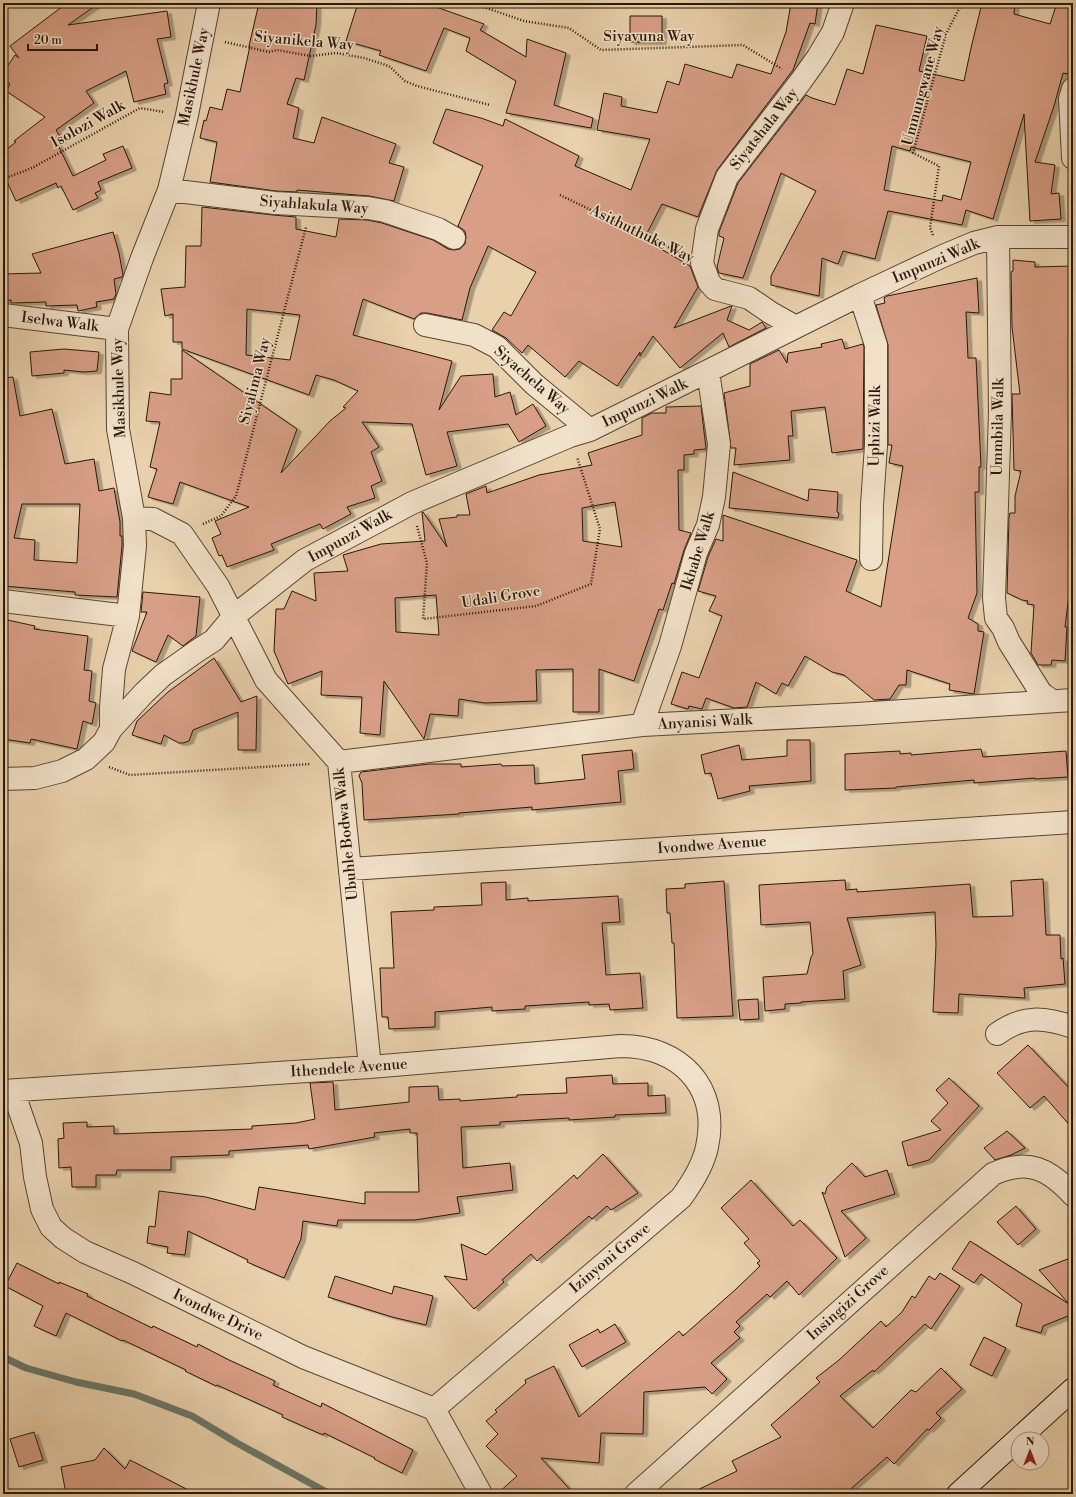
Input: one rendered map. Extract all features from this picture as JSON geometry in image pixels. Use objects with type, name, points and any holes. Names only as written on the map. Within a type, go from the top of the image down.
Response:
[{"type":"street","name":"Masikhule Way","points":[[3,779],[36,778],[62,771],[86,759],[104,742],[110,728],[110,708],[114,668],[128,616],[134,546],[134,518],[118,429],[116,329],[169,190],[209,3]]},
{"type":"street","name":"Siyatshala Way","points":[[702,263],[707,229],[727,177],[801,81],[833,32],[843,3]]},
{"type":"street","points":[[1073,89],[1070,99],[1073,158]]},
{"type":"street","name":"Siyahlakula Way","points":[[169,190],[275,203],[368,208],[385,211],[438,229],[454,238]]},
{"type":"street","name":"Impunzi Walk","points":[[110,728],[163,675],[214,640],[234,616],[305,560],[412,503],[580,433],[708,372],[860,294],[974,243],[998,237],[1073,237]]},
{"type":"street","name":"Ummbila Walk","points":[[998,237],[1000,412],[994,598],[996,618],[1003,628],[1009,642],[1041,693],[1062,701]]},
{"type":"street","name":"Asithuthuke Way","points":[[702,263],[709,282],[715,289],[749,298],[771,313],[796,327]]},
{"type":"street","name":"Uphizi Walk","points":[[860,294],[876,345],[876,445],[872,505],[871,559]]},
{"type":"street","name":"Iselwa Walk","points":[[3,315],[116,329]]},
{"type":"street","name":"Siyachela Way","points":[[425,326],[474,335],[497,347],[580,433]]},
{"type":"street","name":"Ikhabe Walk","points":[[642,725],[670,646],[696,553],[708,525],[714,497],[719,444],[708,372]]},
{"type":"street","name":"Ubuhle Bodwa Walk","points":[[134,518],[153,519],[182,534],[211,575],[234,616],[266,680],[339,762],[370,1067]]},
{"type":"street","points":[[3,601],[128,616]]},
{"type":"street","name":"Anyanisi Walk","points":[[339,762],[642,725],[1062,701]]},
{"type":"street","name":"Ivondwe Avenue","points":[[350,869],[1073,822]]},
{"type":"street","points":[[998,1034],[1015,1023],[1032,1019],[1052,1020],[1073,1027]]},
{"type":"street","name":"Ithendele Avenue","points":[[8,1091],[370,1067],[634,1046],[666,1055],[677,1061],[689,1071]]},
{"type":"street","name":"Izinyoni Grove","points":[[434,1409],[681,1198],[692,1182],[702,1163],[707,1147],[710,1129],[708,1107],[702,1088],[689,1071]]},
{"type":"street","name":"Ivondwe Drive","points":[[8,1091],[31,1143],[35,1177],[42,1210],[51,1227],[63,1238],[86,1252],[303,1356],[434,1409]]},
{"type":"street","name":"Insingizi Grove","points":[[636,1494],[993,1174],[1004,1169],[1014,1167],[1026,1166],[1040,1169],[1052,1175],[1073,1195]]},
{"type":"street","points":[[958,1494],[1073,1389]]},
{"type":"street","points":[[434,1409],[481,1494]]},
{"type":"path","name":"Siyavuna Way","points":[[472,3],[524,21],[569,28],[601,50],[743,45],[801,81]]},
{"type":"path","name":"Umnungwane Way","points":[[943,256],[930,228],[939,166],[913,153],[946,34],[962,3]]},
{"type":"path","name":"Siyanikela Way","points":[[203,36],[243,47],[269,52],[277,50],[311,56],[336,53],[364,58],[389,66],[405,81],[417,86],[490,105]]},
{"type":"path","name":"Isolozi Walk","points":[[3,179],[32,168],[140,108],[186,115]]},
{"type":"path","name":"Asithuthuke Way","points":[[560,195],[702,263]]},
{"type":"path","name":"Siyalima Way","points":[[182,534],[220,516],[236,496],[312,205]]},
{"type":"path","name":"Udali Grove","points":[[412,503],[427,564],[423,619],[536,606],[591,584],[600,530],[580,433]]},
{"type":"path","points":[[86,759],[130,775],[339,762]]},
{"type":"building","points":[[67,3],[99,3],[68,25],[167,11],[171,37],[157,39],[168,83],[164,84],[166,94],[134,102],[126,71],[86,91],[94,103],[56,130],[62,139],[57,143],[73,176],[106,160],[103,154],[123,146],[132,168],[98,182],[101,190],[95,193],[98,198],[73,210],[61,186],[58,188],[56,183],[16,201],[3,173],[3,152],[16,142],[14,141],[45,117],[6,91],[10,84],[3,79],[3,73],[15,55],[19,58],[10,46]]},
{"type":"building","points":[[259,3],[317,3],[316,25],[304,80],[296,78],[287,104],[299,108],[293,138],[314,143],[322,117],[396,144],[389,163],[404,167],[394,201],[369,196],[297,190],[297,192],[276,191],[210,182],[217,142],[200,138],[204,120],[206,121],[210,107],[222,110],[227,89],[240,92]]},
{"type":"building","points":[[358,3],[425,3],[484,24],[480,30],[526,57],[527,39],[566,53],[554,105],[593,118],[591,128],[506,113],[516,81],[466,51],[470,38],[444,28],[426,71],[379,55],[381,51],[346,41]]},
{"type":"building","points":[[791,3],[818,3],[815,24],[810,23],[793,70],[717,170],[698,217],[662,204],[644,239],[690,266],[698,287],[674,328],[732,306],[727,320],[749,330],[762,322],[766,328],[729,347],[723,333],[680,368],[653,336],[640,356],[640,352],[617,386],[579,361],[565,377],[528,345],[522,353],[506,338],[492,330],[504,312],[511,316],[536,272],[488,246],[470,288],[462,320],[427,313],[421,313],[414,319],[363,299],[353,335],[452,361],[439,410],[461,376],[493,374],[495,397],[510,392],[516,415],[533,404],[546,426],[519,442],[508,424],[447,432],[457,466],[426,475],[412,424],[362,422],[379,447],[371,452],[382,481],[371,486],[375,498],[347,507],[351,514],[323,529],[320,524],[271,544],[274,550],[227,567],[222,555],[219,556],[212,538],[221,534],[215,521],[249,507],[180,482],[173,504],[148,497],[157,469],[150,467],[160,422],[146,421],[150,392],[171,395],[171,379],[182,379],[182,350],[297,429],[281,473],[330,421],[346,408],[343,407],[358,391],[334,380],[316,375],[309,395],[182,349],[182,342],[173,342],[173,314],[165,316],[161,289],[185,287],[186,246],[201,246],[202,207],[296,217],[296,229],[336,237],[339,219],[367,220],[382,223],[433,240],[448,249],[460,249],[465,244],[466,237],[465,231],[458,226],[483,166],[433,143],[446,109],[481,118],[503,126],[505,119],[579,156],[575,166],[631,190],[650,139],[597,130],[604,93],[622,97],[621,106],[657,113],[667,81],[679,85],[685,64],[732,78],[737,64],[771,74],[786,32]],"holes":[[[247,309],[300,315],[290,360],[246,355]]]},
{"type":"building","points":[[982,3],[1015,3],[1014,14],[1050,24],[1057,3],[1073,3],[1073,53],[1068,74],[1063,73],[1054,106],[1035,162],[1055,165],[1051,194],[1059,193],[1061,219],[1030,221],[1024,114],[993,219],[966,210],[962,225],[888,211],[875,259],[843,251],[838,264],[822,258],[819,296],[771,285],[771,276],[816,191],[781,173],[743,278],[719,273],[717,267],[724,238],[719,236],[719,232],[738,183],[806,95],[835,105],[847,69],[863,74],[876,25],[927,36],[919,71],[964,81]],"holes":[[[892,146],[910,151],[911,147],[971,162],[961,200],[943,195],[942,201],[884,190]]]},
{"type":"building","points":[[630,16],[662,16],[662,42],[630,42]]},
{"type":"building","points":[[113,232],[123,275],[122,277],[114,279],[116,294],[114,299],[96,302],[97,307],[78,311],[77,305],[46,306],[46,302],[11,303],[11,300],[3,301],[3,274],[41,273],[32,254]]},
{"type":"building","points":[[1013,260],[1035,262],[1035,267],[1073,266],[1073,570],[1065,627],[1067,627],[1065,661],[1052,660],[1051,665],[1038,665],[1031,653],[1034,605],[1027,604],[1028,601],[1022,600],[1007,593],[1009,517],[1010,513],[1015,513],[1015,496],[1021,471],[1014,470],[1012,394],[1020,394],[1012,327],[1011,272],[1013,271]]},
{"type":"building","points":[[977,278],[979,313],[966,312],[968,358],[976,358],[981,467],[979,467],[979,492],[975,492],[977,593],[968,618],[978,624],[978,631],[984,632],[974,694],[949,690],[950,684],[907,670],[906,685],[899,685],[890,699],[874,700],[844,675],[832,672],[805,656],[788,686],[782,683],[776,694],[756,682],[747,707],[734,708],[706,698],[702,709],[689,706],[688,709],[671,704],[682,672],[699,678],[722,616],[709,611],[716,596],[698,591],[708,557],[716,539],[723,541],[723,515],[857,560],[846,591],[881,607],[903,466],[889,463],[892,445],[888,445],[888,345],[876,305],[885,303],[884,298],[887,296]]},
{"type":"building","points":[[842,339],[845,349],[863,344],[864,347],[863,449],[832,453],[825,407],[791,411],[793,436],[788,436],[790,460],[734,465],[736,448],[731,448],[724,393],[750,386],[750,364],[779,350],[787,363],[788,353],[822,347],[821,344]]},
{"type":"building","points":[[64,349],[99,352],[97,371],[83,372],[64,370],[64,373],[32,376],[30,352]]},
{"type":"building","points":[[13,377],[20,416],[52,409],[65,464],[94,459],[99,491],[114,488],[120,522],[120,536],[122,536],[117,597],[75,595],[75,592],[3,586],[3,378]],"holes":[[[22,504],[80,504],[77,563],[34,560],[35,540],[14,538]]]},
{"type":"building","points":[[701,406],[706,449],[694,450],[694,454],[684,455],[684,470],[678,470],[679,530],[691,533],[684,550],[674,584],[672,583],[663,610],[659,609],[634,681],[599,669],[599,712],[573,712],[573,669],[536,670],[537,701],[485,703],[459,699],[458,716],[430,714],[424,739],[384,681],[380,735],[360,733],[362,697],[321,695],[322,671],[288,684],[274,651],[276,609],[284,609],[292,591],[316,601],[314,573],[348,571],[343,555],[381,544],[425,541],[422,512],[447,547],[439,519],[457,517],[457,515],[470,515],[466,494],[486,486],[487,493],[539,475],[592,465],[588,453],[642,435],[642,418],[652,413],[666,413],[666,407]],"holes":[[[615,502],[622,547],[583,541],[582,508]],[[436,595],[439,635],[396,632],[395,598]]]},
{"type":"building","points":[[733,472],[808,501],[809,489],[838,492],[838,518],[729,508]]},
{"type":"building","points":[[143,592],[200,597],[196,636],[183,646],[168,635],[156,662],[132,651],[147,612],[141,612]]},
{"type":"building","points":[[3,619],[35,626],[34,629],[88,636],[84,670],[92,671],[89,701],[96,703],[92,724],[83,721],[77,749],[31,739],[30,743],[3,739]]},
{"type":"building","points":[[214,658],[241,702],[257,696],[256,750],[238,750],[238,712],[193,730],[189,741],[183,743],[179,743],[164,735],[161,744],[132,735],[137,721],[168,692]]},
{"type":"building","points":[[787,740],[810,740],[811,781],[749,786],[750,791],[718,799],[711,773],[705,774],[701,755],[739,745],[742,760],[787,756]]},
{"type":"building","points":[[981,749],[983,757],[1066,751],[1068,777],[974,783],[974,780],[896,788],[845,790],[845,754],[900,751],[900,754],[911,753],[911,755]]},
{"type":"building","points":[[632,750],[634,769],[618,771],[621,802],[532,810],[532,807],[459,814],[364,820],[362,783],[359,776],[361,772],[429,764],[461,764],[461,767],[501,764],[502,766],[534,765],[535,784],[585,779],[582,755]]},
{"type":"building","points":[[1043,879],[1046,935],[1060,935],[1061,959],[1063,958],[1065,984],[1024,988],[1025,998],[959,994],[958,1013],[933,1012],[936,945],[935,912],[847,918],[861,965],[843,971],[845,999],[785,1004],[785,1009],[765,1011],[763,977],[807,974],[813,954],[810,922],[761,925],[759,885],[845,880],[846,890],[857,889],[857,892],[970,884],[973,917],[1013,916],[1011,881]]},
{"type":"building","points":[[724,881],[733,1016],[677,1018],[674,943],[672,943],[670,913],[667,913],[666,889],[685,888],[685,884]]},
{"type":"building","points":[[506,882],[506,900],[528,898],[528,901],[618,896],[620,922],[602,923],[606,975],[640,973],[643,1008],[610,1010],[609,1004],[589,1005],[589,1002],[525,1006],[525,1009],[492,1011],[492,1007],[435,1012],[435,1027],[389,1029],[388,1017],[382,1017],[380,968],[394,968],[391,912],[434,910],[434,907],[482,905],[481,883]]},
{"type":"building","points":[[758,999],[759,1019],[740,1020],[738,1000]]},
{"type":"building","points":[[1028,1045],[1073,1092],[1073,1129],[1044,1096],[1030,1108],[997,1073]]},
{"type":"building","points":[[612,1075],[613,1084],[648,1083],[648,1096],[665,1095],[666,1113],[615,1115],[615,1117],[569,1120],[569,1118],[500,1122],[500,1125],[461,1127],[463,1168],[510,1163],[513,1190],[457,1197],[460,1213],[415,1220],[338,1220],[337,1226],[303,1221],[301,1239],[284,1278],[247,1262],[248,1260],[188,1231],[185,1255],[167,1253],[168,1247],[147,1243],[149,1226],[155,1227],[159,1191],[206,1197],[255,1210],[259,1187],[365,1204],[365,1192],[419,1192],[417,1133],[410,1133],[410,1129],[374,1133],[375,1137],[309,1149],[308,1145],[229,1151],[229,1155],[171,1157],[171,1170],[117,1170],[116,1175],[96,1175],[96,1187],[72,1187],[71,1167],[59,1168],[58,1139],[64,1138],[63,1123],[87,1122],[87,1127],[114,1126],[114,1134],[252,1129],[252,1126],[296,1123],[315,1119],[310,1083],[333,1082],[335,1110],[409,1102],[409,1087],[438,1086],[439,1100],[460,1099],[460,1101],[517,1097],[517,1095],[567,1093],[566,1078]]},
{"type":"building","points":[[949,1078],[979,1106],[929,1160],[908,1166],[902,1142],[941,1130],[931,1121],[948,1103],[936,1090]]},
{"type":"building","points":[[1007,1131],[1025,1148],[1011,1155],[995,1160],[984,1148]]},
{"type":"building","points":[[603,1154],[638,1193],[611,1210],[607,1206],[592,1219],[589,1216],[537,1261],[531,1254],[502,1280],[504,1282],[474,1309],[444,1276],[467,1280],[461,1244],[486,1255],[574,1175],[577,1179]]},
{"type":"building","points":[[852,1163],[865,1177],[887,1170],[895,1194],[841,1211],[866,1238],[845,1257],[822,1192],[825,1194],[827,1187]]},
{"type":"building","points":[[751,1180],[793,1226],[800,1220],[837,1258],[799,1295],[787,1281],[770,1297],[767,1294],[736,1322],[740,1326],[734,1332],[740,1338],[711,1363],[727,1379],[712,1394],[705,1387],[644,1392],[643,1434],[601,1433],[599,1463],[541,1458],[574,1494],[497,1494],[517,1476],[486,1446],[498,1434],[486,1421],[497,1412],[495,1410],[526,1383],[525,1380],[554,1366],[579,1417],[679,1331],[683,1336],[760,1266],[757,1263],[760,1261],[744,1243],[749,1239],[721,1208]]},
{"type":"building","points":[[1016,1206],[1036,1229],[1018,1245],[997,1222]]},
{"type":"building","points":[[970,1241],[1069,1304],[1039,1270],[1073,1257],[1073,1314],[1043,1326],[1041,1333],[1016,1326],[1022,1304],[981,1274],[974,1283],[952,1269]]},
{"type":"building","points":[[17,1263],[59,1284],[59,1282],[88,1294],[87,1296],[152,1328],[153,1326],[197,1347],[198,1344],[275,1381],[273,1385],[321,1407],[322,1403],[413,1450],[402,1473],[324,1433],[323,1435],[282,1417],[283,1415],[217,1385],[216,1386],[185,1371],[186,1370],[123,1340],[122,1341],[66,1313],[56,1336],[34,1326],[43,1306],[5,1286]]},
{"type":"building","points":[[940,1273],[960,1286],[931,1329],[925,1324],[874,1372],[873,1370],[840,1396],[873,1428],[911,1390],[916,1392],[941,1368],[962,1389],[936,1413],[941,1418],[929,1430],[927,1429],[894,1464],[887,1457],[845,1494],[689,1494],[737,1471],[732,1461],[781,1437],[771,1425],[820,1382],[816,1378],[839,1360],[881,1321],[886,1327],[902,1312],[912,1296],[915,1298],[929,1276],[935,1280]]},
{"type":"building","points":[[335,1276],[392,1294],[394,1286],[433,1296],[426,1325],[392,1317],[328,1297]]},
{"type":"building","points":[[615,1324],[626,1342],[582,1367],[569,1345],[598,1329],[600,1333]]},
{"type":"building","points":[[984,1337],[1006,1348],[992,1376],[970,1365]]},
{"type":"building","points":[[34,1432],[43,1460],[19,1467],[10,1439]]},
{"type":"building","points":[[104,1448],[125,1469],[130,1460],[196,1494],[66,1494],[61,1467],[95,1460]]},
{"type":"waterway","points":[[3,1357],[26,1368],[76,1382],[134,1394],[192,1416],[237,1443],[330,1494]]}]
